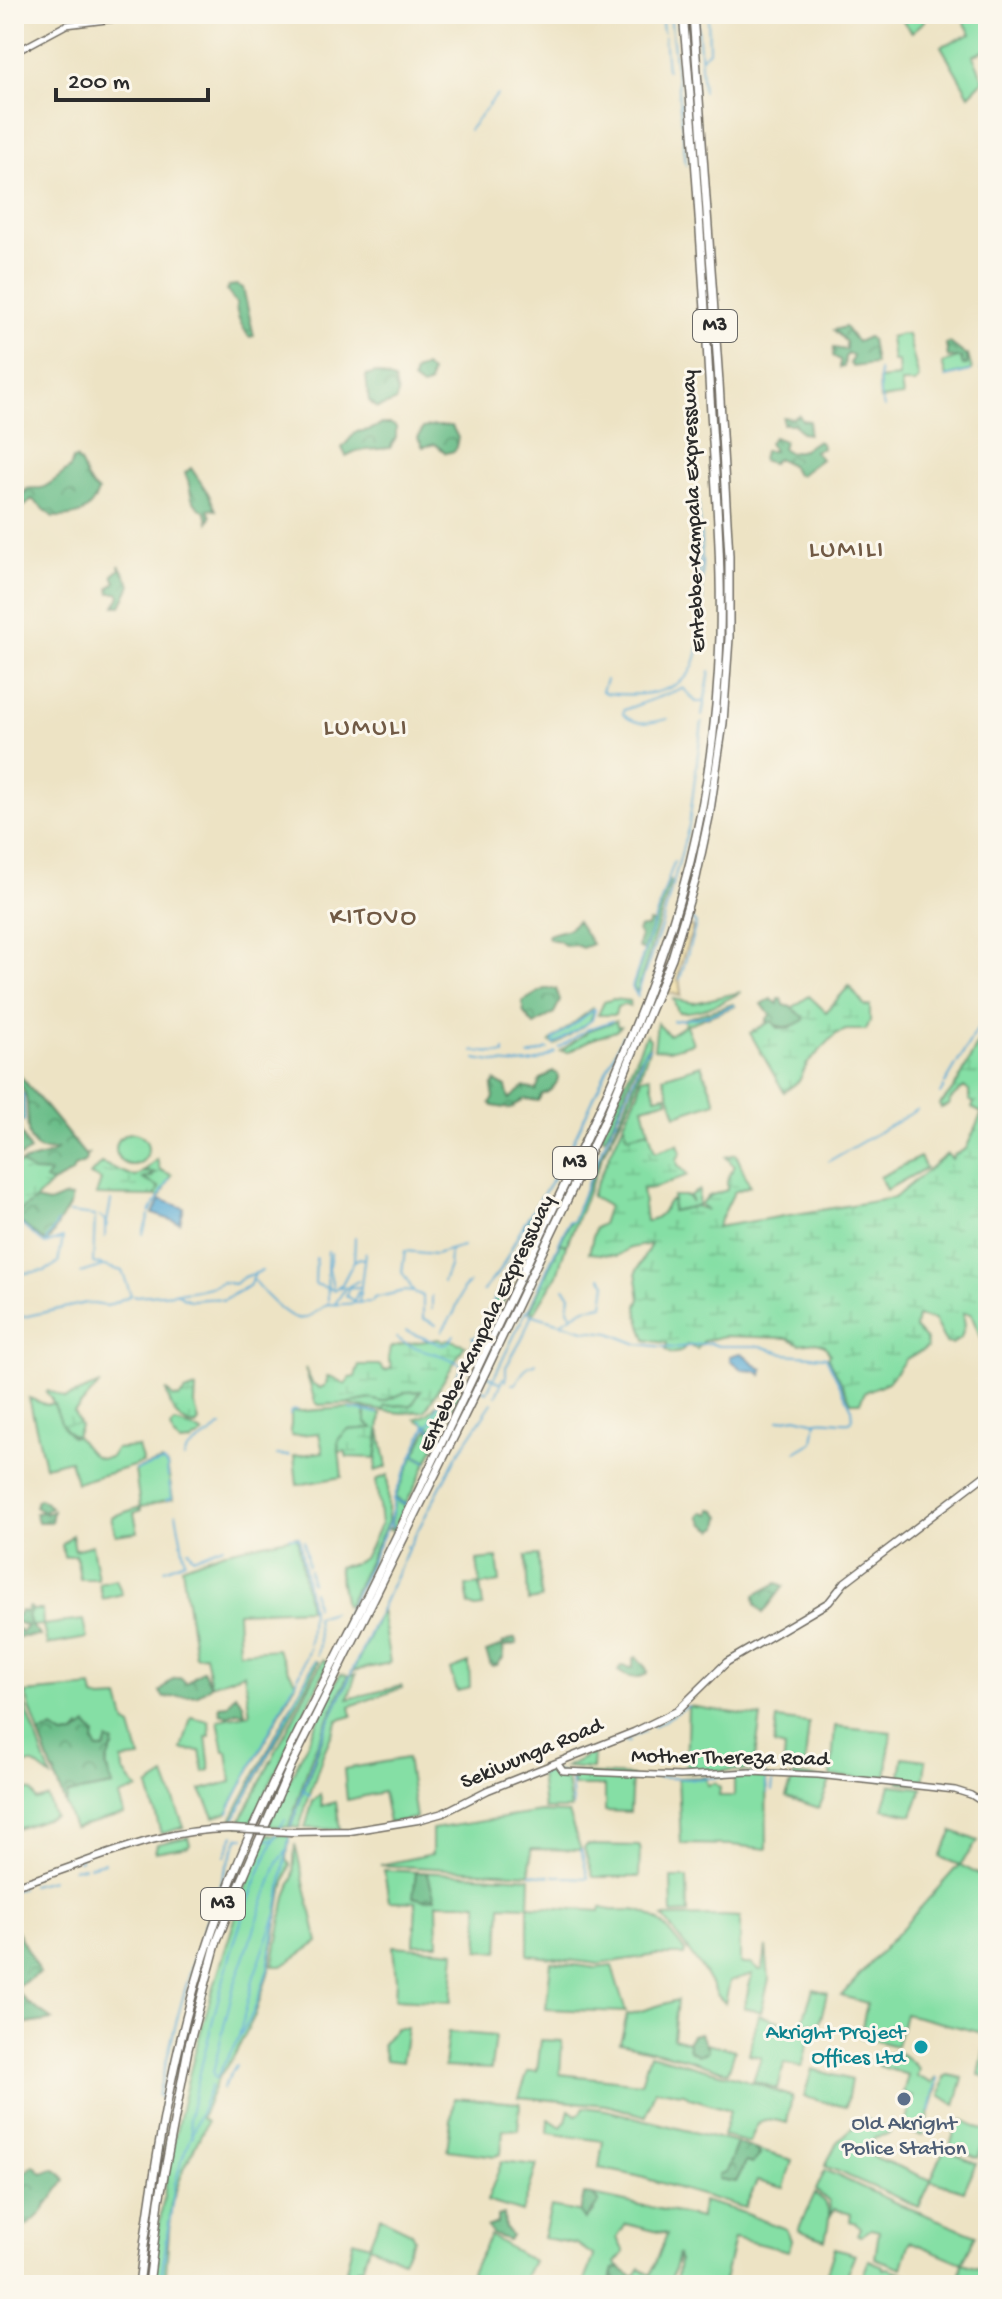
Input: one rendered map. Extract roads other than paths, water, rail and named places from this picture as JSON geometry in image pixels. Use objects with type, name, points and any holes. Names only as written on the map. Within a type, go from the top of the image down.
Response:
[{"type":"highway","name":"Entebbe-Kampala Expressway","points":[[139,2285],[177,2062],[217,1919],[261,1810],[469,1388],[607,1094],[664,952],[692,855],[714,723],[721,628],[708,363],[683,14]]},
{"type":"highway","name":"Entebbe-Kampala Expressway","points":[[149,2285],[159,2201],[185,2063],[216,1944],[229,1910],[290,1768],[473,1398],[604,1122],[672,958],[696,878],[723,723],[729,624],[729,556],[693,14]]},
{"type":"main road","name":"Sekiwunga Road","points":[[14,1886],[151,1840],[201,1830],[350,1831],[443,1813],[488,1790],[558,1764],[677,1711],[727,1662],[829,1602],[845,1582],[988,1473]]},
{"type":"street","points":[[14,53],[66,25],[154,14]]},
{"type":"street","name":"Mother Thereza Road","points":[[558,1764],[563,1771],[680,1776],[750,1772],[818,1775],[955,1790],[988,1806]]},
{"type":"water","points":[[160,1199],[184,1208],[180,1223],[153,1214]]},
{"type":"water","points":[[740,1353],[763,1369],[762,1375],[743,1370],[730,1360],[730,1356]]},
{"type":"waterway","points":[[661,14],[663,32]]},
{"type":"waterway","points":[[670,14],[686,165]]},
{"type":"waterway","points":[[679,14],[685,104],[680,104]]},
{"type":"waterway","points":[[697,14],[703,92]]},
{"type":"waterway","points":[[702,57],[709,51],[708,14]]},
{"type":"waterway","points":[[664,36],[667,70]]},
{"type":"waterway","points":[[469,130],[497,95]]},
{"type":"waterway","points":[[981,370],[988,369]]},
{"type":"waterway","points":[[879,370],[880,396]]},
{"type":"waterway","points":[[946,377],[970,371]]},
{"type":"waterway","points":[[881,398],[884,407]]},
{"type":"waterway","points":[[606,680],[602,691],[605,693],[659,691],[679,683],[695,662],[702,615],[697,487]]},
{"type":"waterway","points":[[695,552],[698,554],[699,621]]},
{"type":"waterway","points":[[702,716],[710,671]]},
{"type":"waterway","points":[[667,719],[639,722],[623,714],[624,710],[683,688],[696,702],[704,702]]},
{"type":"waterway","points":[[637,995],[661,927],[689,825],[702,722]]},
{"type":"waterway","points":[[638,997],[632,987],[674,862]]},
{"type":"waterway","points":[[680,979],[696,924],[691,918]]},
{"type":"waterway","points":[[673,1021],[705,1016],[735,1005]]},
{"type":"waterway","points":[[554,1044],[553,1040],[595,1009]]},
{"type":"waterway","points":[[556,1043],[592,1020],[595,1010]]},
{"type":"waterway","points":[[945,1084],[988,1011]]},
{"type":"waterway","points":[[559,1048],[586,1030],[612,1021]]},
{"type":"waterway","points":[[483,1291],[501,1269],[521,1229],[565,1159],[623,1035]]},
{"type":"waterway","points":[[528,1312],[569,1221],[573,1221],[589,1178],[644,1053],[649,1048]]},
{"type":"waterway","points":[[529,1056],[548,1049]]},
{"type":"waterway","points":[[473,1051],[504,1054],[504,1050]]},
{"type":"waterway","points":[[476,1059],[506,1064],[527,1063],[555,1052]]},
{"type":"waterway","points":[[14,1087],[23,1095],[24,1121]]},
{"type":"waterway","points":[[940,1094],[944,1087]]},
{"type":"waterway","points":[[829,1161],[917,1110]]},
{"type":"waterway","points":[[150,1212],[170,1179]]},
{"type":"waterway","points":[[106,1227],[111,1201]]},
{"type":"waterway","points":[[539,1204],[547,1209]]},
{"type":"waterway","points":[[14,1319],[86,1303],[107,1306],[131,1295],[122,1271],[93,1263],[95,1216],[69,1213]]},
{"type":"waterway","points":[[143,1234],[149,1215]]},
{"type":"waterway","points":[[99,1216],[105,1220],[105,1237]]},
{"type":"waterway","points":[[14,1219],[45,1244],[63,1238],[58,1263],[45,1271],[24,1273],[14,1283]]},
{"type":"waterway","points":[[46,1241],[58,1222]]},
{"type":"waterway","points":[[523,1227],[537,1232]]},
{"type":"waterway","points":[[460,1393],[450,1390],[528,1229]]},
{"type":"waterway","points":[[355,1237],[354,1261],[363,1259]]},
{"type":"waterway","points":[[436,1325],[423,1318],[423,1296],[414,1292],[402,1272],[405,1251],[435,1254],[463,1246]]},
{"type":"waterway","points":[[328,1251],[328,1304]]},
{"type":"waterway","points":[[443,1282],[450,1251]]},
{"type":"waterway","points":[[331,1253],[329,1269],[333,1287]]},
{"type":"waterway","points":[[359,1302],[365,1253]]},
{"type":"waterway","points":[[316,1258],[315,1284],[334,1290],[340,1285]]},
{"type":"waterway","points":[[354,1261],[340,1288],[359,1287]]},
{"type":"waterway","points":[[507,1264],[518,1271]]},
{"type":"waterway","points":[[80,1273],[101,1267]]},
{"type":"waterway","points":[[134,1296],[192,1291],[222,1282],[234,1284],[262,1271]]},
{"type":"waterway","points":[[177,1292],[187,1299],[223,1300],[249,1286],[255,1274]]},
{"type":"waterway","points":[[560,1323],[585,1308],[603,1305],[606,1283],[601,1277]]},
{"type":"waterway","points":[[253,1279],[280,1308],[301,1318],[327,1304],[372,1302],[374,1298],[404,1291],[414,1292]]},
{"type":"waterway","points":[[358,1281],[349,1286],[346,1296],[354,1301],[358,1292]]},
{"type":"waterway","points":[[442,1331],[469,1283]]},
{"type":"waterway","points":[[564,1288],[570,1295],[568,1309],[571,1314]]},
{"type":"waterway","points":[[335,1304],[344,1290]]},
{"type":"waterway","points":[[432,1296],[432,1309]]},
{"type":"waterway","points":[[482,1390],[487,1392],[526,1311]]},
{"type":"waterway","points":[[530,1314],[584,1330],[610,1333],[638,1344],[674,1348],[710,1343],[718,1346],[761,1346],[784,1354],[826,1357],[852,1409],[853,1418],[850,1422],[816,1421],[813,1442],[796,1452]]},
{"type":"waterway","points":[[506,1381],[506,1367],[531,1316]]},
{"type":"waterway","points":[[406,1331],[442,1345],[447,1344],[454,1335]]},
{"type":"waterway","points":[[472,1337],[483,1344]]},
{"type":"waterway","points":[[396,1338],[461,1364],[469,1371]]},
{"type":"waterway","points":[[512,1384],[527,1367],[536,1363]]},
{"type":"waterway","points":[[488,1376],[500,1383]]},
{"type":"waterway","points":[[496,1395],[504,1378]]},
{"type":"waterway","points":[[409,1547],[456,1457],[492,1403]]},
{"type":"waterway","points":[[440,1435],[426,1426],[431,1423],[437,1406],[441,1404]]},
{"type":"waterway","points":[[350,1409],[378,1413]]},
{"type":"waterway","points":[[290,1415],[291,1411],[297,1410]]},
{"type":"waterway","points":[[779,1420],[796,1417],[816,1422]]},
{"type":"waterway","points":[[393,1527],[389,1524],[396,1493],[426,1426],[422,1421]]},
{"type":"waterway","points":[[184,1458],[187,1450],[222,1426]]},
{"type":"waterway","points":[[414,1454],[427,1462]]},
{"type":"waterway","points":[[277,1455],[289,1456]]},
{"type":"waterway","points":[[136,1470],[163,1462],[167,1466],[168,1477]]},
{"type":"waterway","points":[[166,1500],[172,1498],[169,1482]]},
{"type":"waterway","points":[[393,1499],[406,1505]]},
{"type":"waterway","points":[[165,1569],[185,1561],[176,1513]]},
{"type":"waterway","points":[[349,1622],[346,1615],[388,1525]]},
{"type":"waterway","points":[[289,1537],[299,1537],[311,1609],[309,1644]]},
{"type":"waterway","points":[[304,1541],[308,1566]]},
{"type":"waterway","points":[[188,1549],[193,1558],[223,1546]]},
{"type":"waterway","points":[[291,1826],[319,1743],[408,1549],[406,1546]]},
{"type":"waterway","points":[[309,1570],[311,1583]]},
{"type":"waterway","points":[[313,1591],[315,1607]]},
{"type":"waterway","points":[[317,1655],[316,1617],[332,1612]]},
{"type":"waterway","points":[[290,1692],[309,1648]]},
{"type":"waterway","points":[[235,1818],[315,1661]]},
{"type":"waterway","points":[[228,1812],[289,1693]]},
{"type":"waterway","points":[[653,1727],[688,1706]]},
{"type":"waterway","points":[[627,1739],[644,1731]]},
{"type":"waterway","points":[[601,1749],[619,1741],[629,1742]]},
{"type":"waterway","points":[[539,1774],[551,1770],[564,1775]]},
{"type":"waterway","points":[[571,1774],[573,1807]]},
{"type":"waterway","points":[[650,1777],[692,1779],[759,1775]]},
{"type":"waterway","points":[[765,1775],[767,1793]]},
{"type":"waterway","points":[[772,1791],[773,1780]]},
{"type":"waterway","points":[[302,1788],[310,1796]]},
{"type":"waterway","points":[[279,1829],[285,1820]]},
{"type":"waterway","points":[[192,2137],[189,2118],[225,1974],[248,1903],[277,1834]]},
{"type":"waterway","points":[[225,1856],[234,1835]]},
{"type":"waterway","points":[[164,2097],[158,2096],[192,1964],[239,1837],[244,1837]]},
{"type":"waterway","points":[[216,2078],[254,2011],[268,1969],[289,1838]]},
{"type":"waterway","points":[[264,1840],[274,1839]]},
{"type":"waterway","points":[[565,1877],[588,1878],[581,1850]]},
{"type":"waterway","points":[[78,1861],[81,1860],[79,1852]]},
{"type":"waterway","points":[[214,2078],[233,1989],[278,1862],[286,1852]]},
{"type":"waterway","points":[[89,1866],[104,1862]]},
{"type":"waterway","points":[[73,1869],[84,1867]]},
{"type":"waterway","points":[[531,1874],[550,1876]]},
{"type":"waterway","points":[[554,1876],[562,1876]]},
{"type":"waterway","points":[[31,1885],[52,1880]]},
{"type":"waterway","points":[[14,1890],[21,1888]]},
{"type":"waterway","points":[[238,2040],[254,1976],[276,1916]]},
{"type":"waterway","points":[[222,2089],[236,2065]]},
{"type":"waterway","points":[[930,2111],[937,2078]]},
{"type":"waterway","points":[[160,2285],[175,2184],[211,2086]]},
{"type":"place","name":"Akright Project Offices Ltd","points":[[921,2047]]},
{"type":"place","name":"Old Akright Police Station","points":[[904,2099]]},
{"type":"district","name":"LUMILI","points":[[847,551]]},
{"type":"district","name":"LUMULI","points":[[366,729]]},
{"type":"district","name":"KITOVO","points":[[374,918]]}]
